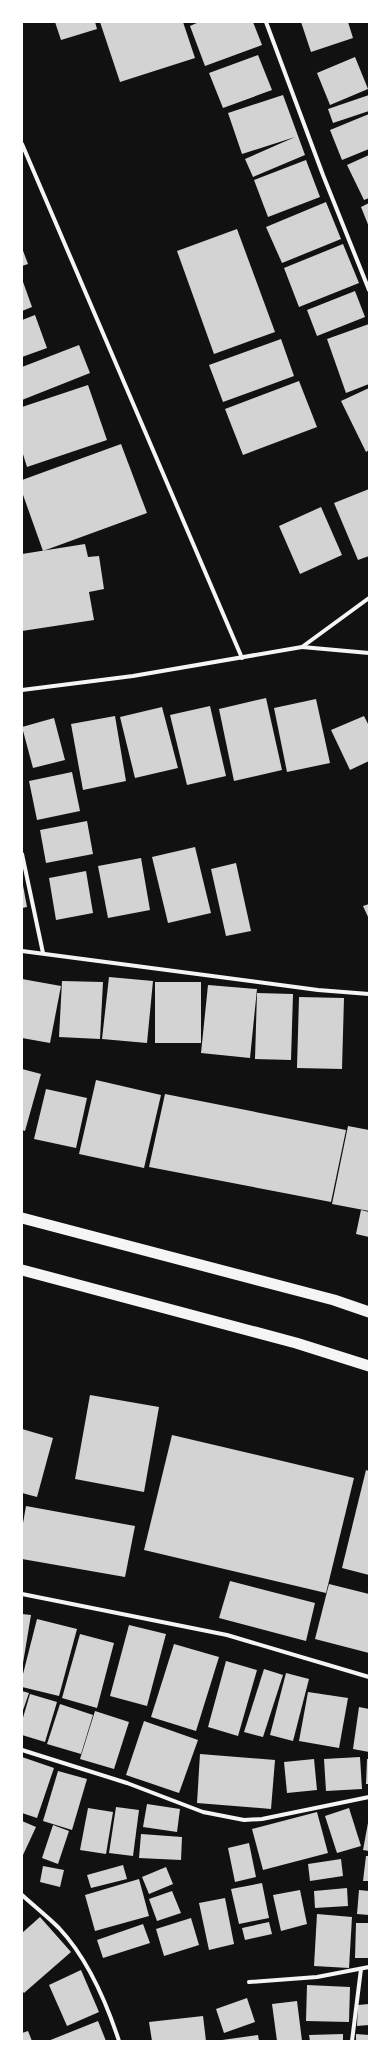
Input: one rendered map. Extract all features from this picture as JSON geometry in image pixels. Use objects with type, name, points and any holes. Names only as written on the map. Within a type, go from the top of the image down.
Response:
[{"type":"highway","points":[[22,1218],[334,1300],[369,1312]]},
{"type":"highway","points":[[22,1270],[296,1344],[369,1366]]},
{"type":"street","points":[[266,22],[323,175],[369,290]]},
{"type":"street","points":[[22,144],[242,658]]},
{"type":"street","points":[[302,647],[369,598]]},
{"type":"street","points":[[22,690],[133,676],[302,647],[369,652]]},
{"type":"street","points":[[22,854],[43,953]]},
{"type":"street","points":[[22,951],[318,990],[369,994]]},
{"type":"street","points":[[22,1594],[226,1635],[369,1676]]},
{"type":"street","points":[[22,1750],[127,1783],[203,1812],[244,1820],[262,1819],[369,1797]]},
{"type":"street","points":[[22,1895],[59,1928],[84,1960],[104,1999],[119,2041]]},
{"type":"street","points":[[249,1982],[317,1976],[369,1967]]},
{"type":"street","points":[[352,2041],[361,1969]]},
{"type":"building","points":[[55,22],[95,22],[97,29],[61,40]]},
{"type":"building","points":[[100,22],[183,22],[195,58],[120,82]]},
{"type":"building","points":[[199,22],[253,22],[262,45],[205,66],[190,26]]},
{"type":"building","points":[[301,22],[348,22],[353,38],[311,52]]},
{"type":"building","points":[[258,55],[272,90],[223,108],[209,73]]},
{"type":"building","points":[[355,57],[368,89],[330,105],[317,73]]},
{"type":"building","points":[[283,95],[305,155],[253,177],[245,159],[295,137],[242,154],[228,113]]},
{"type":"building","points":[[369,95],[369,111],[333,123],[328,109]]},
{"type":"building","points":[[369,114],[369,149],[342,160],[330,130]]},
{"type":"building","points":[[369,155],[369,198],[364,200],[347,165]]},
{"type":"building","points":[[306,160],[320,197],[268,217],[254,180]]},
{"type":"building","points":[[326,202],[341,239],[282,263],[266,227]]},
{"type":"building","points":[[369,203],[369,227],[361,207]]},
{"type":"building","points":[[237,229],[275,332],[214,354],[177,251]]},
{"type":"building","points":[[343,244],[359,283],[299,307],[284,268]]},
{"type":"building","points":[[22,248],[28,264],[22,266]]},
{"type":"building","points":[[22,279],[32,307],[22,311]]},
{"type":"building","points":[[355,291],[365,317],[317,336],[307,310]]},
{"type":"building","points":[[35,315],[47,348],[22,357],[22,320]]},
{"type":"building","points":[[369,324],[369,384],[346,393],[327,339]]},
{"type":"building","points":[[281,339],[294,376],[223,402],[209,365]]},
{"type":"building","points":[[79,345],[90,373],[22,400],[22,367]]},
{"type":"building","points":[[299,381],[317,427],[243,455],[225,409]]},
{"type":"building","points":[[88,385],[107,440],[27,467],[22,451],[22,407]]},
{"type":"building","points":[[369,388],[369,450],[366,452],[341,401]]},
{"type":"building","points":[[121,444],[147,513],[43,551],[22,492],[22,480]]},
{"type":"building","points":[[369,489],[369,556],[358,560],[334,503]]},
{"type":"building","points":[[321,507],[342,555],[300,574],[279,526]]},
{"type":"building","points":[[85,544],[88,557],[99,556],[104,589],[89,592],[94,620],[22,631],[22,554]]},
{"type":"building","points":[[266,698],[282,770],[234,781],[219,709]]},
{"type":"building","points":[[316,699],[330,763],[287,772],[274,708]]},
{"type":"building","points":[[210,706],[226,776],[187,785],[170,715]]},
{"type":"building","points":[[162,707],[178,768],[135,778],[120,717]]},
{"type":"building","points":[[115,716],[126,781],[83,790],[71,724]]},
{"type":"building","points":[[364,716],[369,726],[369,761],[350,770],[331,730]]},
{"type":"building","points":[[54,718],[65,760],[33,768],[22,727]]},
{"type":"building","points":[[72,772],[80,811],[37,820],[29,781]]},
{"type":"building","points":[[87,821],[93,854],[46,863],[40,830]]},
{"type":"building","points":[[195,847],[211,913],[168,923],[152,857]]},
{"type":"building","points":[[141,858],[150,910],[108,918],[98,866]]},
{"type":"building","points":[[236,863],[251,931],[226,936],[211,869]]},
{"type":"building","points":[[86,871],[93,913],[56,920],[49,878]]},
{"type":"building","points":[[22,880],[27,907],[22,908]]},
{"type":"building","points":[[369,904],[369,919],[363,906]]},
{"type":"building","points":[[109,977],[153,981],[147,1043],[102,1039]]},
{"type":"building","points":[[22,979],[61,986],[50,1043],[22,1038]]},
{"type":"building","points":[[62,981],[103,982],[100,1039],[59,1037]]},
{"type":"building","points":[[155,982],[201,982],[201,1043],[155,1043]]},
{"type":"building","points":[[208,985],[257,989],[250,1058],[201,1053]]},
{"type":"building","points":[[257,993],[293,994],[291,1060],[255,1059]]},
{"type":"building","points":[[299,997],[344,998],[342,1069],[297,1068]]},
{"type":"building","points":[[22,1069],[41,1074],[25,1131],[22,1130]]},
{"type":"building","points":[[96,1080],[161,1095],[144,1168],[79,1154]]},
{"type":"building","points":[[46,1089],[87,1098],[76,1148],[34,1139]]},
{"type":"building","points":[[165,1094],[346,1130],[331,1202],[149,1167]]},
{"type":"building","points":[[348,1126],[369,1130],[369,1211],[332,1204]]},
{"type":"building","points":[[361,1210],[369,1212],[369,1237],[356,1234]]},
{"type":"building","points":[[90,1395],[159,1407],[144,1492],[75,1479]]},
{"type":"building","points":[[22,1429],[53,1438],[37,1497],[22,1493]]},
{"type":"building","points":[[172,1435],[354,1478],[326,1593],[144,1550]]},
{"type":"building","points":[[366,1470],[369,1471],[369,1575],[342,1568]]},
{"type":"building","points":[[26,1506],[135,1526],[125,1577],[22,1559],[22,1529]]},
{"type":"building","points":[[230,1581],[315,1603],[306,1641],[219,1618]]},
{"type":"building","points":[[329,1584],[369,1594],[369,1653],[315,1639]]},
{"type":"building","points":[[22,1614],[31,1615],[23,1663],[22,1663]]},
{"type":"building","points":[[37,1619],[77,1629],[59,1696],[22,1687],[22,1678]]},
{"type":"building","points":[[129,1625],[166,1634],[147,1706],[110,1696]]},
{"type":"building","points":[[80,1634],[114,1643],[97,1708],[62,1698]]},
{"type":"building","points":[[174,1644],[219,1657],[196,1731],[151,1717]]},
{"type":"building","points":[[226,1661],[257,1670],[238,1736],[208,1727]]},
{"type":"building","points":[[264,1669],[283,1675],[263,1737],[244,1732]]},
{"type":"building","points":[[286,1673],[309,1679],[293,1741],[270,1735]]},
{"type":"building","points":[[22,1691],[29,1693],[22,1713]]},
{"type":"building","points":[[308,1692],[348,1698],[339,1748],[299,1741]]},
{"type":"building","points":[[30,1694],[57,1702],[45,1742],[22,1735],[22,1721]]},
{"type":"building","points":[[60,1704],[93,1715],[81,1754],[47,1744]]},
{"type":"building","points":[[359,1707],[369,1709],[369,1752],[353,1749]]},
{"type":"building","points":[[95,1711],[129,1722],[114,1769],[80,1759]]},
{"type":"building","points":[[144,1721],[198,1740],[179,1793],[126,1775]]},
{"type":"building","points":[[200,1754],[275,1760],[271,1809],[197,1803]]},
{"type":"building","points":[[22,1757],[54,1768],[37,1818],[22,1813]]},
{"type":"building","points":[[360,1757],[362,1789],[326,1791],[324,1759]]},
{"type":"building","points":[[314,1759],[317,1790],[287,1793],[284,1762]]},
{"type":"building","points":[[367,1759],[369,1759],[369,1784],[366,1784]]},
{"type":"building","points":[[58,1771],[87,1779],[72,1830],[43,1821]]},
{"type":"building","points":[[147,1804],[180,1809],[177,1832],[143,1827]]},
{"type":"building","points":[[116,1807],[139,1810],[133,1856],[109,1853]]},
{"type":"building","points":[[88,1808],[113,1812],[106,1854],[80,1850]]},
{"type":"building","points":[[349,1808],[361,1846],[337,1853],[325,1816]]},
{"type":"building","points":[[317,1812],[328,1853],[263,1870],[252,1829]]},
{"type":"building","points":[[22,1821],[36,1827],[23,1855],[22,1854]]},
{"type":"building","points":[[369,1823],[369,1851],[363,1850]]},
{"type":"building","points":[[53,1825],[69,1831],[58,1864],[42,1858]]},
{"type":"building","points":[[141,1834],[182,1837],[181,1860],[139,1858]]},
{"type":"building","points":[[249,1843],[256,1877],[235,1882],[228,1848]]},
{"type":"building","points":[[366,1856],[369,1856],[369,1881],[363,1881]]},
{"type":"building","points":[[341,1859],[343,1876],[310,1881],[308,1864]]},
{"type":"building","points":[[123,1865],[127,1879],[91,1888],[87,1875]]},
{"type":"building","points":[[43,1866],[64,1870],[60,1887],[40,1882]]},
{"type":"building","points":[[166,1867],[173,1884],[149,1894],[142,1877]]},
{"type":"building","points":[[139,1879],[149,1916],[95,1931],[85,1895]]},
{"type":"building","points":[[262,1883],[269,1918],[239,1924],[231,1889]]},
{"type":"building","points":[[347,1888],[348,1906],[315,1908],[314,1891]]},
{"type":"building","points":[[300,1890],[307,1924],[281,1931],[273,1895]]},
{"type":"building","points":[[359,1890],[369,1891],[369,1915],[357,1914]]},
{"type":"building","points":[[172,1891],[181,1913],[157,1921],[149,1899]]},
{"type":"building","points":[[225,1898],[234,1944],[209,1950],[199,1903]]},
{"type":"building","points":[[317,1914],[352,1917],[349,1968],[314,1966]]},
{"type":"building","points":[[40,1917],[71,1952],[24,1993],[22,1991],[22,1933]]},
{"type":"building","points":[[191,1918],[199,1945],[164,1956],[156,1929]]},
{"type":"building","points":[[269,1922],[272,1934],[245,1940],[242,1928]]},
{"type":"building","points":[[356,1923],[369,1923],[369,1958],[355,1958]]},
{"type":"building","points":[[143,1924],[150,1943],[103,1958],[97,1940]]},
{"type":"building","points":[[81,1970],[99,2012],[67,2026],[49,1985]]},
{"type":"building","points":[[307,1985],[350,1987],[349,2022],[306,2021]]},
{"type":"building","points":[[247,1998],[255,2022],[224,2033],[216,2009]]},
{"type":"building","points":[[297,2001],[302,2041],[277,2041],[272,2004]]},
{"type":"building","points":[[369,2004],[369,2025],[357,2026],[358,2005]]},
{"type":"building","points":[[203,2016],[206,2041],[152,2041],[149,2022]]},
{"type":"building","points":[[98,2021],[106,2041],[48,2041]]},
{"type":"building","points":[[28,2031],[32,2041],[22,2041],[22,2033]]},
{"type":"building","points":[[343,2034],[343,2041],[310,2041],[309,2035]]},
{"type":"building","points":[[356,2034],[369,2035],[369,2041],[356,2041]]},
{"type":"building","points":[[258,2035],[259,2041],[222,2041],[222,2040]]}]
